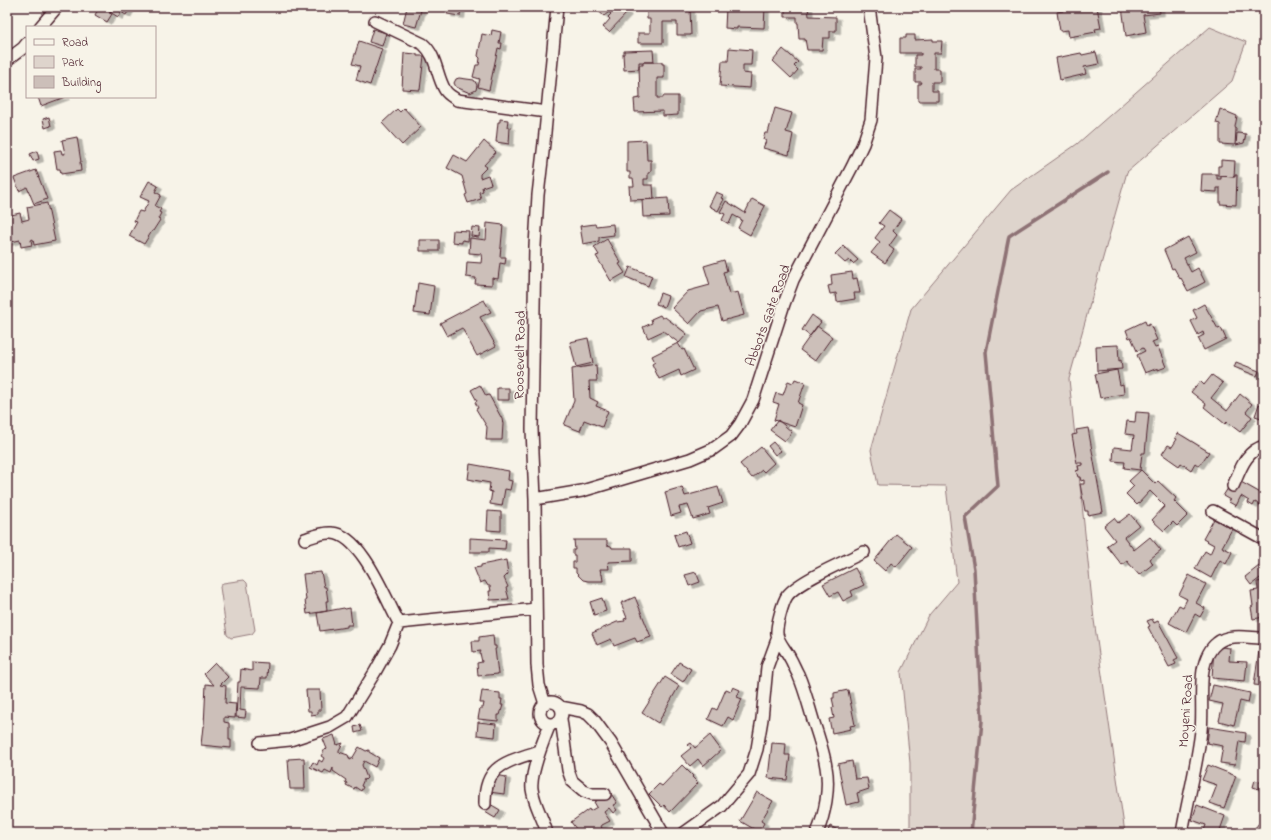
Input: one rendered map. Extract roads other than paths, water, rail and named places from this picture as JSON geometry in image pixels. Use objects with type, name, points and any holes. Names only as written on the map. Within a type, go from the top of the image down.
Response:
[{"type":"street","points":[[41,26],[57,7]]},
{"type":"street","name":"Roosevelt Road","points":[[545,704],[539,685],[537,665],[535,499],[532,429],[538,195],[557,7]]},
{"type":"street","name":"Abbots Gate Road","points":[[535,499],[582,491],[690,459],[713,449],[732,436],[753,400],[793,280],[852,167],[863,144],[871,120],[876,58],[869,7]]},
{"type":"street","points":[[375,20],[423,44],[428,48],[445,90],[449,95],[458,100],[547,112]]},
{"type":"street","points":[[7,60],[26,44]]},
{"type":"street","points":[[1233,486],[1245,460],[1251,453],[1264,446]]},
{"type":"street","points":[[1213,511],[1264,539]]},
{"type":"street","points":[[260,743],[290,740],[330,727],[346,717],[379,665],[390,645],[399,623],[366,559],[354,544],[338,534],[332,533],[325,533],[305,539]]},
{"type":"street","points":[[816,833],[825,805],[827,769],[816,729],[799,678],[778,637],[777,628],[787,596],[792,591],[828,569],[864,552]]},
{"type":"street","points":[[399,623],[536,609]]},
{"type":"street","points":[[684,833],[722,806],[749,774],[757,749],[762,719],[767,667],[778,637]]},
{"type":"street","name":"Moyeni Road","points":[[1182,833],[1201,730],[1202,685],[1206,658],[1210,649],[1216,643],[1227,637],[1264,638]]},
{"type":"street","points":[[561,719],[558,722],[550,724],[542,719],[542,707],[545,704],[553,702],[560,707],[581,711],[588,714],[594,720],[611,743],[663,833]]},
{"type":"street","points":[[560,707],[562,711],[561,719],[572,781],[584,791],[592,794],[605,794]]},
{"type":"street","points":[[546,833],[532,789],[532,777],[539,751],[550,724]]},
{"type":"street","points":[[485,804],[488,782],[495,770],[508,763],[539,751]]},
{"type":"waterway","points":[[971,833],[982,721],[974,569],[965,517],[998,486],[986,352],[1009,236],[1108,172]]}]
